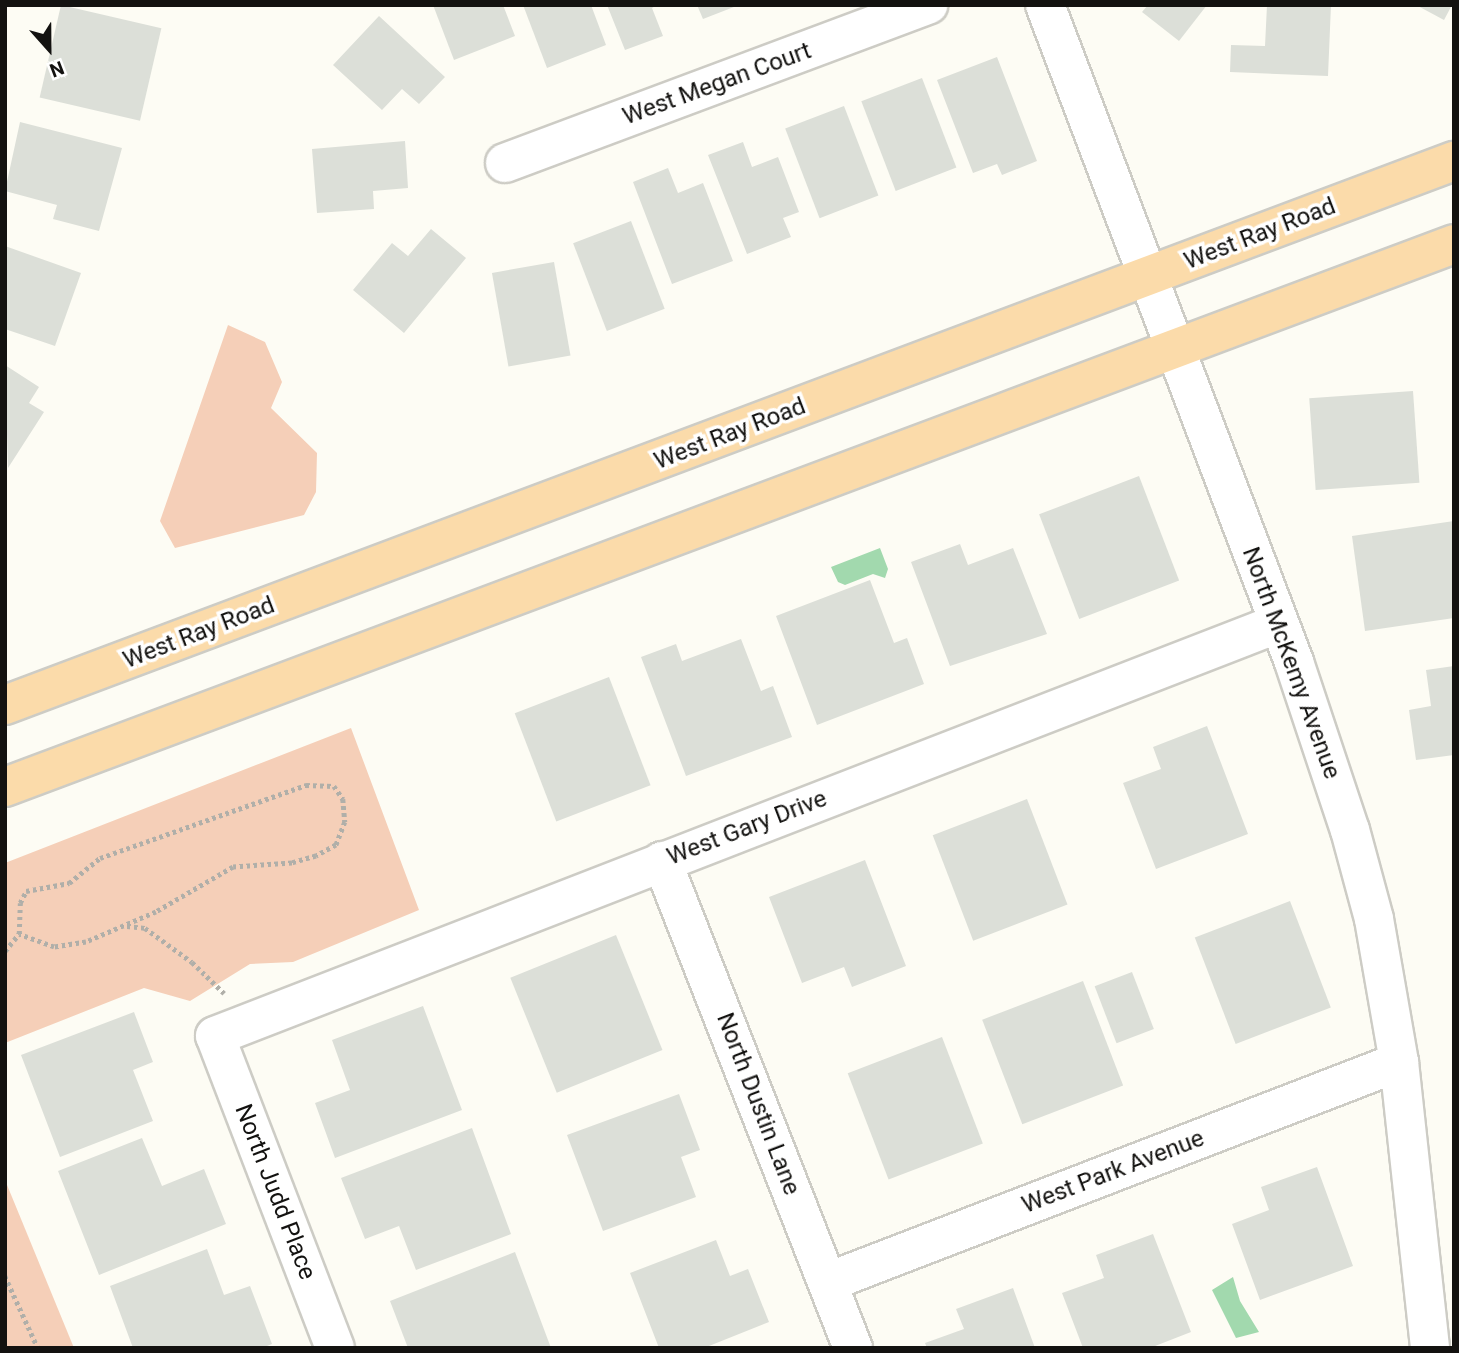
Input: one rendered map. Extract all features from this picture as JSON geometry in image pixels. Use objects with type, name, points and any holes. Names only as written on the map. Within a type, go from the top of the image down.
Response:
[{"type":"main road","name":"West Ray Road","points":[[5,705],[1454,161]]},
{"type":"main road","points":[[5,787],[1454,244]]},
{"type":"street","name":"West Megan Court","points":[[505,163],[928,5]]},
{"type":"street","name":"North McKemy Avenue","points":[[1045,5],[1279,623],[1350,830],[1374,919],[1399,1062],[1430,1348]]},
{"type":"street","name":"West Gary Drive","points":[[232,1029],[1279,623]]},
{"type":"street","name":"North Dustin Lane","points":[[662,861],[853,1348]]},
{"type":"street","name":"North Judd Place","points":[[232,1029],[335,1348]]},
{"type":"street","name":"West Park Avenue","points":[[828,1282],[1399,1062]]},
{"type":"path","points":[[5,951],[19,934],[20,903],[26,891],[69,883],[100,858],[306,785],[334,786],[343,799],[345,822],[336,845],[292,863],[233,867],[126,926],[86,942],[54,947],[19,934]]},
{"type":"path","points":[[126,926],[145,928],[192,962],[232,1029]]},
{"type":"path","points":[[5,1276],[38,1348]]},
{"type":"shaded area","points":[[228,325],[265,342],[282,382],[271,408],[317,453],[316,492],[304,515],[175,548],[160,521]]},
{"type":"shaded area","points":[[880,548],[888,569],[885,578],[873,574],[845,585],[838,582],[831,567]]},
{"type":"shaded area","points":[[351,728],[419,910],[293,962],[250,964],[190,1001],[144,988],[5,1043],[5,863]]},
{"type":"shaded area","points":[[5,1180],[74,1348],[5,1348]]},
{"type":"shaded area","points":[[1233,1277],[1240,1301],[1259,1332],[1236,1338],[1212,1290]]},
{"type":"building","points":[[61,5],[161,28],[140,121],[40,98]]},
{"type":"building","points":[[433,5],[503,5],[515,36],[454,60]]},
{"type":"building","points":[[523,5],[591,5],[606,45],[547,68]]},
{"type":"building","points":[[607,5],[657,5],[652,8],[663,36],[625,50]]},
{"type":"building","points":[[697,5],[739,5],[703,19]]},
{"type":"building","points":[[1148,5],[1207,5],[1179,41],[1142,12]]},
{"type":"building","points":[[1267,5],[1331,5],[1328,76],[1230,72],[1231,45],[1265,46]]},
{"type":"building","points":[[1416,5],[1452,5],[1444,20]]},
{"type":"building","points":[[379,16],[445,77],[419,104],[402,89],[382,110],[333,65]]},
{"type":"building","points":[[997,57],[1037,161],[1002,175],[997,164],[973,173],[937,80]]},
{"type":"building","points":[[922,78],[956,168],[896,191],[861,101]]},
{"type":"building","points":[[844,106],[878,196],[820,218],[785,129]]},
{"type":"building","points":[[20,122],[122,148],[99,231],[53,219],[57,205],[5,191]]},
{"type":"building","points":[[405,141],[408,188],[373,191],[374,209],[317,213],[312,149]]},
{"type":"building","points":[[743,142],[752,167],[778,157],[799,212],[783,218],[791,237],[747,254],[708,155]]},
{"type":"building","points":[[668,168],[678,193],[703,183],[733,261],[672,284],[633,182]]},
{"type":"building","points":[[631,221],[665,309],[607,331],[573,243]]},
{"type":"building","points":[[431,229],[466,258],[404,333],[353,290],[392,243],[408,256]]},
{"type":"building","points":[[5,246],[81,273],[55,346],[5,329]]},
{"type":"building","points":[[554,262],[570,356],[508,366],[492,273]]},
{"type":"building","points":[[5,365],[39,387],[29,403],[44,412],[8,468]]},
{"type":"building","points":[[1413,391],[1419,483],[1316,490],[1309,398]]},
{"type":"building","points":[[1139,476],[1179,581],[1079,619],[1039,514]]},
{"type":"building","points":[[1454,521],[1454,618],[1365,631],[1352,536]]},
{"type":"building","points":[[960,544],[968,565],[1013,548],[1047,634],[950,666],[911,562]]},
{"type":"building","points":[[870,580],[894,643],[907,638],[924,684],[817,725],[776,616]]},
{"type":"building","points":[[741,639],[761,691],[773,686],[792,737],[686,776],[641,657],[676,644],[682,661]]},
{"type":"building","points":[[1454,666],[1454,755],[1416,760],[1409,710],[1431,706],[1426,670]]},
{"type":"building","points":[[609,677],[651,785],[556,821],[515,713]]},
{"type":"building","points":[[1207,726],[1248,834],[1156,869],[1123,783],[1161,769],[1153,747]]},
{"type":"building","points":[[1027,799],[1067,904],[973,941],[933,835]]},
{"type":"building","points":[[865,860],[906,966],[852,987],[844,967],[802,983],[769,897]]},
{"type":"building","points":[[1290,901],[1331,1007],[1236,1044],[1195,938]]},
{"type":"building","points":[[616,935],[662,1050],[557,1093],[510,978]]},
{"type":"building","points":[[1132,972],[1154,1029],[1117,1043],[1095,986]]},
{"type":"building","points":[[1083,981],[1123,1086],[1022,1124],[982,1020]]},
{"type":"building","points":[[423,1006],[462,1110],[335,1158],[315,1103],[350,1090],[332,1040]]},
{"type":"building","points":[[134,1012],[153,1062],[133,1070],[153,1121],[60,1157],[21,1055]]},
{"type":"building","points":[[942,1037],[983,1143],[889,1180],[848,1073]]},
{"type":"building","points":[[679,1094],[700,1150],[681,1157],[696,1197],[603,1231],[567,1135]]},
{"type":"building","points":[[472,1128],[511,1234],[416,1270],[399,1226],[365,1239],[341,1178]]},
{"type":"building","points":[[142,1138],[162,1186],[204,1169],[226,1224],[99,1275],[58,1171]]},
{"type":"building","points":[[1317,1167],[1353,1266],[1260,1300],[1232,1224],[1269,1210],[1261,1187]]},
{"type":"building","points":[[1153,1234],[1191,1332],[1150,1348],[1083,1348],[1062,1293],[1104,1278],[1096,1255]]},
{"type":"building","points":[[716,1240],[730,1276],[748,1269],[769,1322],[704,1348],[659,1348],[630,1273]]},
{"type":"building","points":[[207,1249],[224,1295],[250,1286],[272,1344],[262,1348],[133,1348],[110,1286]]},
{"type":"building","points":[[515,1252],[551,1348],[408,1348],[390,1301]]},
{"type":"building","points":[[1013,1288],[1035,1348],[927,1348],[925,1343],[964,1329],[956,1309]]}]
